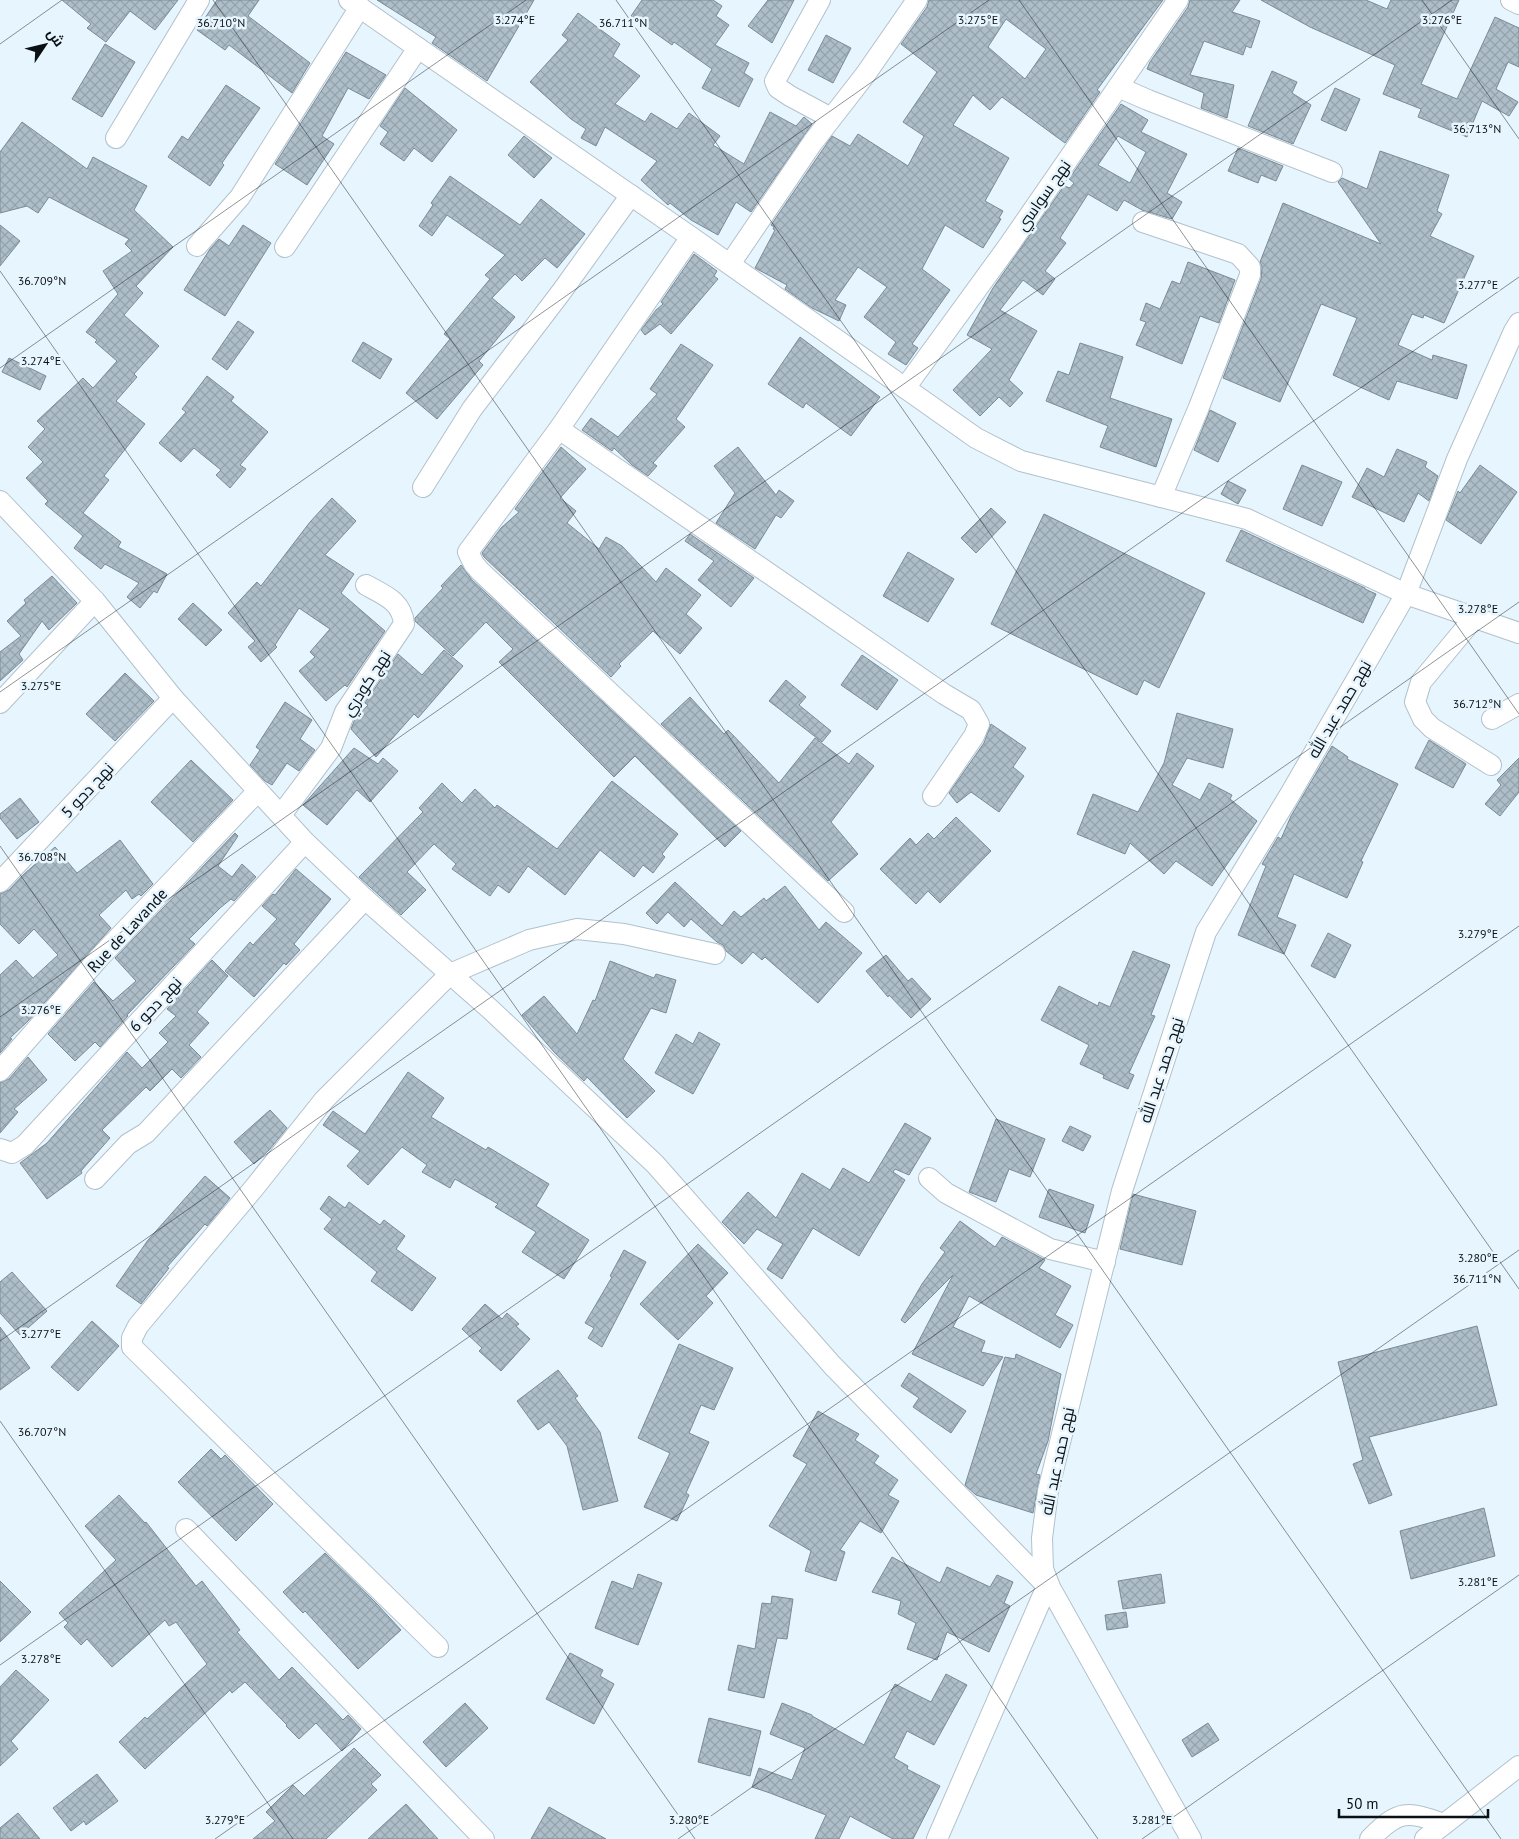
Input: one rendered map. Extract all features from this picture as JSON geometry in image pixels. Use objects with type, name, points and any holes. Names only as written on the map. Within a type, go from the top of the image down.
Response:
[{"type":"street","points":[[116,138],[200,0]]},
{"type":"street","points":[[820,0],[775,81],[778,88],[790,96],[831,118]]},
{"type":"street","points":[[730,264],[813,142],[865,75],[917,0]]},
{"type":"street","name":"نهج سواسي","points":[[905,388],[1009,245],[1178,0]]},
{"type":"street","points":[[1512,0],[1519,4]]},
{"type":"street","points":[[197,246],[240,197],[355,4],[730,264],[976,438],[1021,460],[1247,519],[1406,594],[1519,633]]},
{"type":"street","points":[[285,247],[418,48]]},
{"type":"street","points":[[1118,87],[1332,172]]},
{"type":"street","points":[[423,487],[472,409],[562,291],[631,195]]},
{"type":"street","points":[[1143,222],[1238,254],[1250,267],[1250,275],[1161,497]]},
{"type":"street","points":[[691,237],[559,429],[468,552],[474,564],[844,912]]},
{"type":"street","name":"نهج حمد عبد الله","points":[[1050,1588],[1043,1569],[1042,1538],[1048,1491],[1122,1191],[1206,932],[1406,594],[1457,460],[1519,323]]},
{"type":"street","points":[[559,429],[944,694],[971,710],[979,724],[974,736],[933,796]]},
{"type":"street","points":[[0,501],[95,601],[173,698],[257,792],[305,842],[490,1009],[654,1164],[832,1365],[1050,1588],[1191,1839]]},
{"type":"street","name":"نهج كودري","points":[[281,816],[331,748],[346,712],[404,624],[403,613],[393,601],[366,585]]},
{"type":"street","points":[[0,703],[95,601]]},
{"type":"street","points":[[1474,618],[1421,682],[1415,702],[1423,718],[1432,728],[1491,765]]},
{"type":"street","name":"نهج دحو 5","points":[[0,882],[173,698]]},
{"type":"street","points":[[1492,719],[1519,704]]},
{"type":"street","name":"Rue de Lavande","points":[[0,1071],[98,959],[257,792]]},
{"type":"street","name":"نهج دحو 6","points":[[0,1150],[12,1153],[25,1145],[305,842]]},
{"type":"street","points":[[95,1179],[128,1144],[146,1133],[366,899]]},
{"type":"street","points":[[438,1647],[132,1348],[132,1338],[138,1326],[254,1188],[324,1100],[450,974],[529,940],[576,929],[624,934],[715,954]]},
{"type":"street","points":[[929,1178],[946,1193],[1050,1249],[1105,1262]]},
{"type":"street","points":[[186,1529],[484,1839]]},
{"type":"street","points":[[937,1839],[1050,1588]]},
{"type":"street","points":[[1425,1839],[1519,1766]]},
{"type":"street","points":[[1370,1839],[1391,1820],[1403,1815],[1417,1815],[1444,1824]]},
{"type":"building","points":[[62,0],[178,0],[155,30],[130,11],[106,42],[87,28],[91,24]]},
{"type":"building","points":[[217,0],[259,0],[248,16],[310,63],[292,93],[229,45],[225,50],[197,30]]},
{"type":"building","points":[[377,0],[534,0],[487,81],[432,43],[436,37]]},
{"type":"building","points":[[642,0],[713,0],[722,6],[716,16],[729,25],[715,45],[749,63],[744,73],[753,79],[739,107],[702,88],[712,69],[674,42],[672,45],[631,16]]},
{"type":"building","points":[[768,0],[794,0],[772,43],[748,26]]},
{"type":"building","points":[[929,0],[1163,0],[1097,90],[1100,92],[1065,143],[1002,97],[990,110],[973,95],[953,125],[1009,158],[985,201],[1003,211],[999,218],[1001,219],[983,248],[945,225],[922,269],[950,290],[912,344],[918,348],[906,365],[888,354],[896,342],[864,317],[887,287],[858,267],[835,300],[846,305],[839,321],[812,308],[785,289],[787,285],[755,268],[775,230],[771,225],[832,136],[850,146],[858,134],[908,166],[924,136],[903,122],[937,72],[901,44],[927,7]],"holes":[[[1006,19],[1046,49],[1025,79],[988,47]]]},
{"type":"building","points":[[1190,0],[1240,0],[1232,12],[1260,21],[1251,48],[1246,46],[1243,55],[1204,41],[1190,75],[1234,85],[1227,118],[1201,108],[1204,93],[1147,69],[1188,7]]},
{"type":"building","points":[[1261,0],[1366,0],[1387,9],[1391,0],[1459,0],[1421,84],[1457,99],[1495,17],[1519,28],[1519,67],[1508,62],[1496,89],[1518,102],[1509,116],[1482,101],[1467,137],[1418,117],[1421,109],[1383,94],[1395,65],[1310,27]]},
{"type":"building","points":[[578,13],[620,44],[613,56],[640,76],[615,104],[645,122],[651,113],[677,129],[689,113],[720,136],[713,145],[744,164],[770,112],[796,126],[804,117],[812,124],[751,212],[736,202],[718,235],[691,220],[670,203],[668,205],[641,180],[657,161],[605,127],[596,146],[581,138],[586,129],[571,119],[530,82],[568,40],[562,35]]},
{"type":"building","points":[[826,35],[851,48],[833,83],[808,70]]},
{"type":"building","points":[[105,44],[135,62],[102,117],[72,99]]},
{"type":"building","points":[[346,52],[386,75],[369,99],[348,88],[322,136],[334,144],[307,185],[275,164]]},
{"type":"building","points":[[1272,71],[1297,82],[1292,93],[1311,105],[1293,144],[1248,126]]},
{"type":"building","points":[[226,85],[260,108],[222,163],[224,165],[210,186],[168,157],[182,136],[188,140]]},
{"type":"building","points":[[405,88],[457,130],[432,162],[414,148],[404,161],[380,144],[388,132],[380,126]]},
{"type":"building","points":[[1335,88],[1360,99],[1346,131],[1321,120]]},
{"type":"building","points":[[1121,104],[1148,120],[1141,132],[1187,154],[1167,193],[1182,202],[1172,219],[1142,210],[1124,200],[1117,211],[1088,194],[1060,238],[1066,243],[1045,271],[1055,279],[1043,295],[1023,280],[1000,310],[1037,331],[1009,380],[1023,393],[1010,407],[999,397],[980,416],[953,390],[992,349],[967,335],[993,288],[1064,186],[1070,188],[1074,183],[1069,179]],"holes":[[[1118,136],[1146,152],[1130,183],[1098,165]]]},
{"type":"building","points":[[22,122],[87,169],[93,157],[147,186],[134,210],[173,247],[136,286],[143,293],[124,315],[159,346],[134,374],[137,377],[116,401],[145,424],[104,476],[109,480],[83,513],[121,542],[118,547],[167,574],[157,593],[154,591],[140,608],[127,597],[139,583],[105,564],[101,569],[74,548],[83,536],[45,504],[48,501],[26,478],[43,462],[28,447],[45,429],[37,421],[83,378],[93,388],[117,361],[95,342],[97,340],[86,332],[118,294],[103,271],[132,251],[125,244],[129,239],[49,197],[38,213],[27,206],[0,213],[0,152]]},
{"type":"building","points":[[524,136],[552,158],[534,178],[508,155]]},
{"type":"building","points":[[1238,148],[1283,166],[1276,181],[1261,175],[1258,183],[1228,171]]},
{"type":"building","points":[[1380,151],[1449,175],[1437,211],[1442,214],[1430,236],[1474,256],[1444,323],[1424,315],[1423,318],[1412,314],[1398,345],[1432,360],[1433,355],[1467,365],[1457,399],[1397,381],[1389,400],[1333,375],[1357,318],[1321,304],[1280,402],[1223,378],[1261,279],[1262,267],[1260,262],[1283,203],[1381,244],[1338,182],[1342,178],[1367,189]]},
{"type":"building","points":[[450,176],[520,225],[541,199],[585,234],[557,268],[545,258],[522,281],[515,274],[492,298],[515,317],[479,361],[483,365],[437,419],[406,393],[450,339],[444,334],[490,279],[485,275],[505,255],[447,215],[432,236],[419,226],[433,205],[431,203]]},
{"type":"building","points":[[0,225],[20,241],[0,266]]},
{"type":"building","points":[[243,225],[271,243],[225,316],[184,290],[210,249],[219,239],[229,246]]},
{"type":"building","points":[[694,254],[717,271],[714,276],[718,279],[671,334],[660,324],[645,335],[641,330],[663,304],[661,302]]},
{"type":"building","points":[[1188,262],[1235,280],[1219,323],[1200,316],[1182,364],[1136,345],[1146,322],[1140,320],[1146,303],[1160,309],[1172,281],[1180,284]]},
{"type":"building","points":[[238,321],[254,332],[227,370],[212,359]]},
{"type":"building","points":[[800,337],[880,397],[851,436],[806,403],[803,408],[768,384]]},
{"type":"building","points":[[363,342],[392,359],[380,379],[352,361]]},
{"type":"building","points":[[1080,343],[1123,357],[1110,398],[1172,419],[1156,467],[1100,447],[1108,426],[1046,401],[1058,371],[1069,375]]},
{"type":"building","points":[[681,344],[713,365],[676,419],[685,427],[653,463],[657,466],[648,476],[632,465],[614,448],[612,451],[582,430],[591,418],[618,437],[657,394],[650,389]]},
{"type":"building","points":[[9,358],[46,376],[40,390],[2,372]]},
{"type":"building","points":[[207,376],[234,397],[231,401],[268,432],[240,465],[246,469],[230,488],[216,475],[221,470],[194,448],[181,462],[159,443],[186,412],[182,409]]},
{"type":"building","points":[[1210,410],[1236,423],[1218,462],[1194,450]]},
{"type":"building","points":[[561,447],[586,469],[560,498],[576,511],[567,523],[599,549],[606,537],[622,546],[656,582],[666,568],[701,595],[686,614],[702,628],[680,654],[653,631],[619,664],[621,666],[611,677],[484,557],[482,553],[501,528],[519,512],[515,509]]},
{"type":"building","points":[[738,447],[776,495],[779,490],[794,501],[781,518],[776,515],[755,549],[716,523],[735,493],[714,466]]},
{"type":"building","points":[[1397,449],[1427,462],[1425,467],[1438,476],[1429,501],[1418,493],[1404,522],[1352,497],[1367,468],[1384,477]]},
{"type":"building","points":[[1302,465],[1342,482],[1322,526],[1283,509]]},
{"type":"building","points":[[1480,465],[1517,492],[1481,544],[1446,520],[1458,491],[1460,493]]},
{"type":"building","points":[[1228,481],[1246,490],[1238,504],[1221,494]]},
{"type":"building","points":[[332,498],[356,521],[325,555],[354,574],[341,593],[385,631],[347,687],[345,685],[326,701],[299,671],[315,657],[310,652],[330,629],[299,608],[275,645],[277,647],[261,662],[248,647],[255,641],[228,613],[257,582],[261,586],[310,522]]},
{"type":"building","points":[[991,508],[1006,522],[976,553],[961,538]]},
{"type":"building","points":[[1044,514],[1205,593],[1159,688],[1144,680],[1137,695],[991,624]]},
{"type":"building","points":[[1241,530],[1376,594],[1363,623],[1226,561]]},
{"type":"building","points":[[690,534],[754,578],[731,607],[698,580],[714,561],[685,541]]},
{"type":"building","points":[[908,552],[954,579],[928,622],[883,596]]},
{"type":"building","points":[[461,565],[472,580],[741,831],[725,847],[635,756],[614,777],[499,662],[513,649],[486,622],[453,656],[415,621],[415,618],[443,588],[441,586]]},
{"type":"building","points":[[52,576],[77,603],[49,630],[42,621],[19,654],[23,660],[0,681],[0,652],[21,636],[7,621],[26,603],[24,600]]},
{"type":"building","points":[[193,603],[222,630],[206,646],[178,619]]},
{"type":"building","points":[[444,650],[463,666],[418,718],[414,714],[376,757],[351,729],[355,719],[368,705],[365,703],[398,654],[422,675]]},
{"type":"building","points":[[862,655],[898,680],[877,710],[841,685]]},
{"type":"building","points":[[125,673],[154,701],[115,741],[86,714]]},
{"type":"building","points":[[786,680],[806,697],[799,705],[831,731],[822,742],[769,701]]},
{"type":"building","points":[[690,697],[724,734],[728,730],[779,783],[815,738],[849,764],[857,753],[874,766],[831,822],[858,854],[828,881],[661,724]]},
{"type":"building","points":[[285,702],[312,720],[300,739],[315,750],[299,771],[287,763],[272,785],[265,781],[250,765],[260,750],[256,747]]},
{"type":"building","points":[[1177,713],[1233,729],[1223,768],[1187,758],[1172,785],[1200,800],[1209,783],[1232,795],[1230,799],[1257,821],[1212,886],[1176,861],[1164,874],[1130,843],[1125,854],[1077,834],[1093,794],[1138,812],[1164,763]]},
{"type":"building","points":[[991,724],[1026,748],[1013,767],[1024,776],[999,812],[971,792],[957,803],[949,793],[984,743]]},
{"type":"building","points":[[1429,740],[1466,764],[1453,788],[1415,768]]},
{"type":"building","points":[[1332,746],[1348,757],[1347,759],[1398,784],[1361,861],[1363,862],[1347,898],[1294,874],[1277,917],[1296,925],[1284,954],[1238,935],[1266,866],[1262,864],[1278,837],[1281,839],[1291,816]]},
{"type":"building","points":[[354,748],[378,764],[383,758],[398,771],[370,802],[357,790],[327,825],[303,805]]},
{"type":"building","points":[[1519,758],[1519,792],[1500,816],[1485,804],[1501,785],[1497,780]]},
{"type":"building","points":[[191,760],[233,800],[193,842],[151,802]]},
{"type":"building","points":[[612,781],[678,834],[662,854],[665,857],[653,873],[643,865],[634,877],[600,850],[565,895],[528,866],[509,893],[498,885],[490,896],[452,869],[456,864],[434,844],[407,872],[426,890],[401,915],[359,877],[423,812],[419,808],[442,783],[462,803],[475,789],[495,808],[497,805],[557,849]]},
{"type":"building","points":[[20,798],[39,822],[17,839],[0,818],[0,814]]},
{"type":"building","points":[[956,817],[991,851],[940,903],[928,891],[916,904],[880,869],[910,838],[916,845],[928,833],[934,839]]},
{"type":"building","points":[[235,833],[238,836],[218,866],[232,877],[242,864],[256,877],[234,901],[231,899],[220,908],[189,939],[195,944],[127,1015],[100,1047],[95,1042],[75,1061],[48,1034],[94,982],[113,1001],[136,981],[115,958]]},
{"type":"building","points":[[120,840],[153,884],[141,896],[139,894],[132,899],[126,890],[99,915],[111,928],[28,1021],[10,1038],[12,1039],[0,1053],[0,975],[16,960],[33,978],[58,955],[34,929],[19,944],[0,924],[0,894],[9,890],[55,847],[77,873]]},
{"type":"building","points":[[296,869],[331,899],[294,944],[300,950],[286,965],[284,963],[254,997],[225,971],[250,942],[253,945],[277,919],[262,906],[273,894],[275,895]]},
{"type":"building","points":[[675,882],[722,926],[734,911],[741,917],[764,898],[766,901],[785,886],[819,930],[826,922],[862,953],[818,1003],[765,957],[762,960],[753,952],[742,964],[726,951],[723,945],[691,919],[684,927],[668,912],[657,924],[646,913]]},
{"type":"building","points":[[1328,933],[1351,945],[1335,978],[1311,966]]},
{"type":"building","points":[[1133,951],[1170,965],[1151,1015],[1155,1016],[1129,1073],[1134,1075],[1128,1089],[1103,1078],[1104,1075],[1080,1064],[1089,1045],[1041,1020],[1059,986],[1098,1006],[1099,1002],[1110,1007]]},
{"type":"building","points":[[886,955],[908,981],[912,978],[931,999],[911,1018],[889,995],[888,997],[866,971]]},
{"type":"building","points":[[212,960],[228,976],[197,1012],[209,1023],[189,1045],[201,1057],[181,1078],[172,1069],[150,1091],[146,1087],[102,1130],[110,1138],[81,1171],[82,1173],[47,1199],[20,1163],[47,1143],[127,1052],[142,1068],[168,1042],[159,1033],[176,1016],[167,1009]]},
{"type":"building","points":[[610,961],[654,978],[656,974],[676,980],[666,1013],[651,1008],[623,1059],[655,1091],[627,1118],[587,1077],[584,1081],[554,1052],[522,1015],[544,996],[577,1034],[593,1000],[595,1001]]},
{"type":"building","points":[[699,1032],[720,1044],[693,1094],[655,1073],[676,1034],[693,1044]]},
{"type":"building","points":[[28,1057],[47,1080],[14,1109],[18,1112],[0,1133],[0,1083],[9,1079]]},
{"type":"building","points":[[408,1072],[444,1098],[431,1117],[486,1150],[488,1147],[549,1184],[536,1206],[589,1240],[564,1279],[522,1252],[536,1232],[495,1207],[498,1204],[455,1179],[450,1188],[422,1172],[427,1165],[402,1147],[368,1185],[347,1166],[360,1151],[323,1125],[333,1111],[365,1134]]},
{"type":"building","points":[[270,1110],[287,1128],[269,1150],[254,1164],[234,1142]]},
{"type":"building","points":[[996,1119],[1045,1139],[1030,1177],[1009,1169],[996,1202],[969,1192]]},
{"type":"building","points":[[905,1123],[931,1138],[909,1175],[895,1169],[893,1172],[905,1180],[859,1256],[813,1228],[782,1279],[767,1269],[783,1244],[757,1229],[744,1244],[722,1222],[748,1192],[776,1218],[802,1173],[830,1190],[843,1168],[869,1183]]},
{"type":"building","points":[[1070,1126],[1091,1136],[1083,1151],[1062,1141]]},
{"type":"building","points":[[205,1176],[230,1198],[207,1226],[205,1224],[167,1267],[169,1268],[141,1304],[116,1286],[148,1240]]},
{"type":"building","points":[[1049,1189],[1094,1205],[1085,1233],[1039,1217]]},
{"type":"building","points":[[1133,1194],[1196,1211],[1182,1265],[1120,1249]]},
{"type":"building","points":[[329,1196],[345,1208],[349,1202],[380,1225],[384,1220],[405,1236],[396,1249],[436,1278],[412,1311],[371,1281],[377,1272],[324,1229],[332,1219],[320,1209]]},
{"type":"building","points":[[960,1221],[995,1247],[1002,1237],[1045,1260],[1039,1268],[1071,1286],[1055,1315],[1073,1325],[1060,1348],[969,1296],[953,1327],[985,1341],[981,1352],[1003,1357],[983,1386],[912,1354],[953,1275],[905,1323],[901,1320],[922,1284],[945,1252],[940,1248]]},
{"type":"building","points":[[698,1244],[728,1273],[706,1296],[713,1303],[678,1340],[640,1304]]},
{"type":"building","points":[[624,1250],[646,1262],[602,1347],[588,1338],[594,1328],[585,1323],[612,1277],[610,1276]]},
{"type":"building","points":[[12,1272],[47,1311],[20,1335],[0,1313],[0,1282]]},
{"type":"building","points":[[485,1304],[502,1319],[507,1313],[519,1324],[516,1326],[530,1339],[501,1371],[479,1351],[482,1348],[462,1329]]},
{"type":"building","points":[[92,1321],[119,1346],[78,1391],[51,1367]]},
{"type":"building","points":[[1477,1326],[1497,1405],[1369,1437],[1392,1495],[1369,1504],[1353,1464],[1363,1460],[1338,1362]]},
{"type":"building","points":[[0,1327],[30,1368],[0,1390]]},
{"type":"building","points":[[679,1344],[733,1368],[714,1410],[701,1405],[689,1433],[709,1442],[686,1493],[689,1495],[677,1521],[644,1507],[670,1453],[638,1438]]},
{"type":"building","points":[[1016,1354],[1061,1374],[1048,1441],[1036,1474],[1040,1475],[1033,1513],[976,1495],[965,1485],[1005,1357],[1015,1359]]},
{"type":"building","points":[[558,1370],[578,1396],[575,1398],[600,1432],[618,1501],[583,1510],[567,1446],[549,1422],[538,1430],[517,1401]]},
{"type":"building","points":[[909,1373],[966,1411],[951,1433],[913,1407],[919,1398],[901,1386]]},
{"type":"building","points":[[818,1411],[859,1434],[855,1440],[879,1456],[874,1463],[898,1480],[888,1495],[899,1501],[881,1533],[860,1521],[840,1550],[845,1552],[836,1581],[805,1571],[811,1551],[769,1526],[807,1464],[793,1456]]},
{"type":"building","points":[[211,1449],[221,1459],[225,1455],[273,1504],[236,1541],[178,1482]]},
{"type":"building","points":[[119,1495],[146,1522],[196,1586],[202,1581],[240,1630],[237,1632],[279,1680],[292,1667],[343,1720],[348,1715],[361,1729],[342,1751],[316,1723],[299,1739],[245,1682],[232,1693],[230,1690],[145,1769],[119,1742],[207,1664],[176,1622],[169,1626],[165,1620],[112,1667],[87,1639],[81,1645],[64,1627],[68,1623],[59,1613],[116,1560],[85,1526]]},
{"type":"building","points":[[1484,1508],[1495,1556],[1411,1579],[1400,1531]]},
{"type":"building","points":[[325,1553],[401,1630],[358,1669],[305,1611],[303,1613],[283,1592]]},
{"type":"building","points":[[892,1557],[940,1583],[947,1567],[990,1587],[997,1575],[1013,1582],[1004,1603],[1010,1606],[989,1652],[947,1632],[937,1660],[907,1649],[916,1623],[898,1614],[901,1601],[872,1592]]},
{"type":"building","points":[[638,1574],[662,1583],[638,1645],[595,1628],[612,1581],[633,1589]]},
{"type":"building","points":[[1161,1574],[1165,1603],[1123,1609],[1118,1581]]},
{"type":"building","points":[[0,1581],[31,1612],[0,1642]]},
{"type":"building","points":[[772,1596],[793,1599],[787,1639],[777,1638],[764,1698],[728,1690],[738,1645],[755,1649],[762,1603],[771,1604]]},
{"type":"building","points":[[1126,1612],[1128,1627],[1107,1630],[1105,1615]]},
{"type":"building","points":[[570,1653],[603,1670],[600,1676],[614,1684],[594,1724],[546,1699]]},
{"type":"building","points":[[16,1670],[49,1700],[11,1741],[18,1749],[0,1766],[0,1687]]},
{"type":"building","points":[[946,1674],[967,1685],[934,1745],[907,1731],[894,1758],[908,1766],[907,1769],[940,1786],[913,1839],[893,1839],[850,1816],[839,1839],[815,1839],[826,1815],[752,1787],[759,1768],[792,1780],[805,1748],[770,1734],[782,1703],[812,1715],[864,1745],[895,1684],[931,1702]]},
{"type":"building","points":[[465,1703],[488,1728],[446,1767],[423,1742]]},
{"type":"building","points":[[709,1718],[761,1731],[750,1776],[698,1762]]},
{"type":"building","points":[[1208,1723],[1219,1740],[1192,1757],[1182,1740]]},
{"type":"building","points":[[354,1748],[381,1775],[371,1784],[377,1790],[326,1839],[253,1839],[275,1821],[266,1812],[293,1785],[304,1796]]},
{"type":"building","points":[[97,1774],[118,1801],[86,1825],[84,1821],[71,1831],[53,1808]]},
{"type":"building","points":[[406,1804],[438,1839],[368,1839]]},
{"type":"building","points":[[549,1807],[606,1839],[531,1839]]},
{"type":"building","points":[[18,1813],[40,1839],[0,1839],[0,1828]]}]
